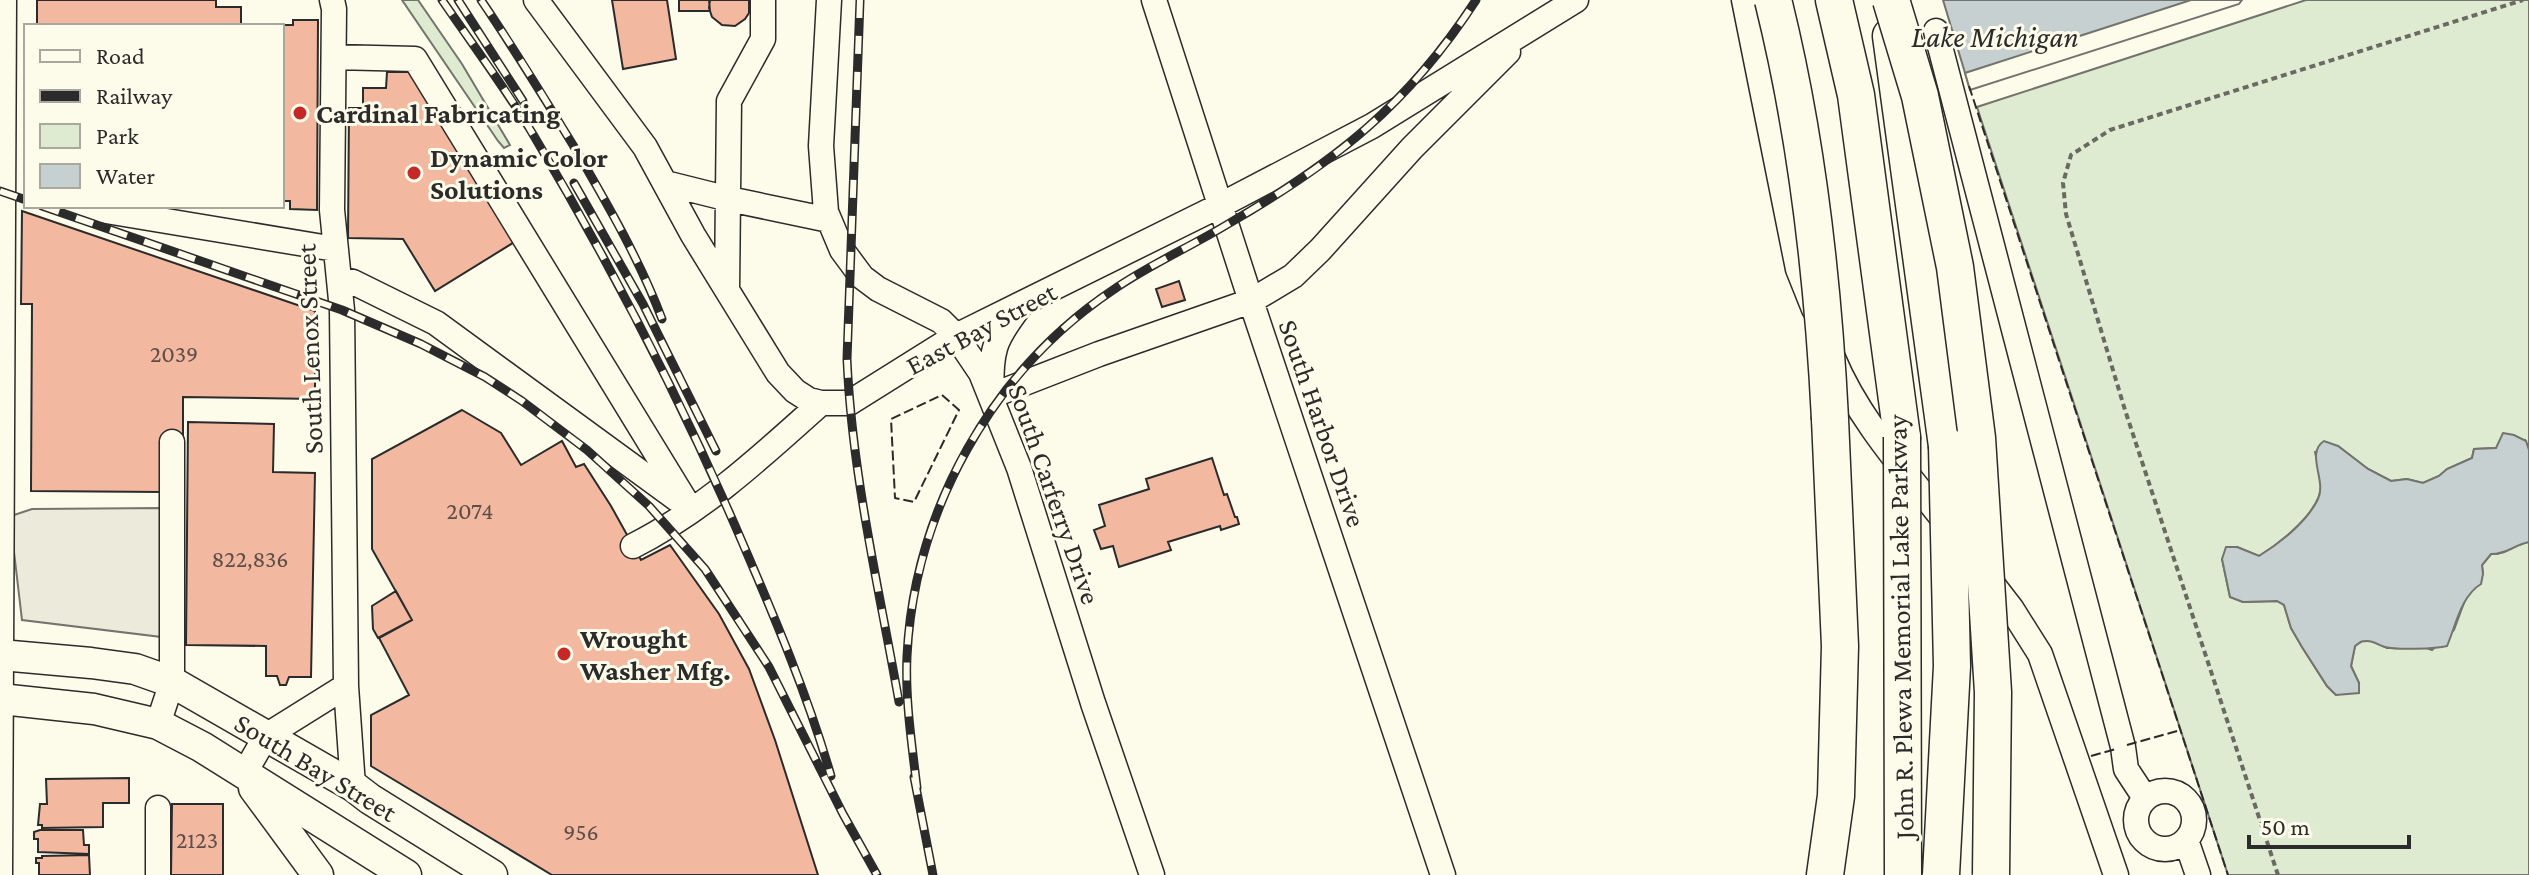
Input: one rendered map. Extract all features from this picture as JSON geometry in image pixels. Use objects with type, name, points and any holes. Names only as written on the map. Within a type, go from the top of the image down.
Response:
[{"type":"highway","points":[[1773,0],[1805,169],[1825,321],[1840,646],[1836,796],[1825,875]]},
{"type":"highway","name":"John R. Plewa Memorial Lake Parkway","points":[[1834,0],[1856,95],[1902,437],[1903,875]]},
{"type":"highway","points":[[1888,0],[1920,96],[1955,267],[1977,438],[1993,692],[1991,875]]},
{"type":"highway","name":"John R. Plewa Memorial Lake Parkway","points":[[1888,0],[1947,446],[1952,666],[1941,875]]},
{"type":"main road","name":"South Bay Street","points":[[1,656],[135,669],[172,682],[353,786],[492,875]]},
{"type":"main road","points":[[1,699],[94,709],[144,720]]},
{"type":"main road","name":"South Bay Street","points":[[144,720],[202,747],[366,862],[406,875]]},
{"type":"main road","points":[[244,774],[318,875]]},
{"type":"main road","points":[[353,786],[366,862]]},
{"type":"street","points":[[0,875],[1,656],[12,188],[4,0]]},
{"type":"street","points":[[536,0],[645,147],[693,235],[778,373],[795,391],[821,403]]},
{"type":"street","points":[[727,290],[729,101],[763,39],[763,0]]},
{"type":"street","name":"South Carferry Drive","points":[[829,0],[821,146],[823,195],[829,220],[842,250],[862,277],[891,297],[941,321],[956,336],[981,373],[1019,468],[1093,703],[1152,875]]},
{"type":"street","name":"South Harbor Drive","points":[[1154,0],[1441,869]]},
{"type":"street","name":"East Bay Street","points":[[821,403],[849,403],[956,336],[1221,205],[1372,126],[1576,0]]},
{"type":"street","points":[[1744,0],[1798,269],[1843,383],[1872,426],[2011,608],[2040,654],[2116,875]]},
{"type":"street","name":"South Lenox Street","points":[[333,4],[332,210],[342,310],[346,686],[353,786]]},
{"type":"street","points":[[1021,304],[993,348],[991,396],[1251,301],[1293,276],[1320,250],[1412,148],[1537,23]]},
{"type":"street","points":[[1936,31],[2123,747],[2126,769],[2145,798]]},
{"type":"street","points":[[334,57],[415,59],[691,510]]},
{"type":"street","points":[[665,183],[829,220]]},
{"type":"street","points":[[88,208],[335,249]]},
{"type":"street","points":[[339,279],[353,282],[436,323],[691,510]]},
{"type":"street","points":[[633,546],[667,528],[749,468],[821,403]]},
{"type":"street","points":[[144,720],[172,682],[172,442]]},
{"type":"street","points":[[244,774],[266,736],[346,686]]},
{"type":"street","points":[[2163,790],[2182,796],[2189,803],[2194,822],[2186,840],[2170,849],[2161,849],[2145,841],[2136,825],[2135,815],[2145,798],[2163,790]]},
{"type":"street","points":[[158,808],[158,875]]},
{"type":"street","points":[[2102,834],[2136,825]]},
{"type":"street","points":[[2186,840],[2198,875]]},
{"type":"path","points":[[2278,875],[2125,410],[2066,214],[2063,183],[2071,155],[2110,130],[2523,0]]},
{"type":"green space","points":[[402,0],[418,0],[462,64],[510,145],[504,148],[498,141]]},
{"type":"green space","points":[[2306,0],[2529,0],[2529,450],[2525,440],[2496,448],[2474,449],[2472,458],[2423,483],[2407,479],[2391,481],[2368,469],[2338,446],[2315,452],[2321,484],[2315,505],[2288,535],[2259,556],[2237,547],[2222,559],[2230,597],[2243,602],[2277,601],[2284,605],[2291,628],[2327,686],[2336,695],[2359,683],[2351,666],[2355,646],[2362,641],[2372,641],[2387,648],[2424,647],[2432,650],[2454,630],[2465,600],[2483,574],[2482,565],[2491,554],[2529,542],[2529,875],[2228,875],[1977,107]]},
{"type":"shaded area","points":[[162,508],[162,637],[22,620],[14,552],[14,515],[32,509]]},
{"type":"water","name":"Lake Michigan","points":[[1943,0],[2238,0],[1969,86]]},
{"type":"water","points":[[2503,433],[2526,441],[2529,450],[2529,542],[2491,554],[2482,565],[2481,584],[2464,603],[2447,646],[2398,649],[2369,641],[2361,642],[2355,646],[2351,666],[2359,683],[2359,693],[2336,695],[2327,686],[2291,628],[2284,605],[2277,601],[2243,602],[2230,597],[2222,559],[2226,547],[2237,547],[2259,556],[2300,524],[2318,499],[2320,484],[2316,453],[2324,441],[2338,446],[2368,469],[2391,481],[2407,479],[2423,483],[2472,458],[2474,449],[2496,448]]},
{"type":"pier","points":[[2191,0],[2242,0],[2239,4],[1970,90],[1965,73]]},
{"type":"building","name":"Cardinal Fabricating","points":[[37,0],[216,0],[216,7],[241,7],[241,24],[37,24]]},
{"type":"building","points":[[612,0],[667,0],[676,59],[623,69]]},
{"type":"building","points":[[679,0],[709,0],[710,11],[679,11]]},
{"type":"building","points":[[710,0],[749,0],[749,13],[735,26],[722,25],[712,17]]},
{"type":"building","name":"Cardinal Fabricating","points":[[293,20],[318,20],[317,210],[290,209],[290,201],[284,201],[284,25],[293,25]]},
{"type":"building","name":"Dynamic Color Solutions","points":[[387,72],[413,72],[521,238],[435,291],[403,239],[348,238],[349,108],[363,108],[363,88],[386,88]]},
{"type":"building","points":[[22,211],[315,311],[315,399],[183,397],[183,436],[162,436],[161,492],[31,491],[32,304],[21,304]]},
{"type":"building","points":[[1179,281],[1185,300],[1162,307],[1156,289]]},
{"type":"building","name":"Wrought Washer Mfg.","points":[[462,410],[501,433],[521,465],[562,441],[576,467],[584,464],[641,560],[670,545],[719,614],[749,669],[818,875],[552,875],[371,766],[371,715],[409,695],[379,638],[412,620],[372,549],[372,459]]},
{"type":"building","points":[[188,422],[274,424],[273,472],[315,473],[311,677],[289,677],[286,685],[280,685],[277,676],[266,676],[266,646],[186,645]]},
{"type":"building","points":[[1212,458],[1224,495],[1227,494],[1239,524],[1221,530],[1220,526],[1168,542],[1171,550],[1119,567],[1113,546],[1101,549],[1094,530],[1105,526],[1099,505],[1149,489],[1146,479]]},
{"type":"building","points":[[396,591],[412,620],[378,638],[373,629],[372,606]]},
{"type":"building","points":[[129,778],[129,803],[103,803],[103,827],[42,828],[38,825],[40,804],[47,804],[46,779]]},
{"type":"building","points":[[172,804],[223,804],[223,875],[171,875]]},
{"type":"building","points":[[83,830],[84,845],[89,845],[89,854],[38,852],[38,839],[34,839],[34,832]]},
{"type":"building","points":[[89,855],[90,875],[39,875],[36,858]]},
{"type":"railway","points":[[442,0],[534,136],[619,286],[671,388],[779,630],[831,776]]},
{"type":"railway","points":[[458,0],[523,101]]},
{"type":"railway","points":[[481,0],[598,188],[632,252],[662,319]]},
{"type":"railway","points":[[860,0],[847,359],[860,488],[899,702]]},
{"type":"railway","points":[[917,788],[907,689],[913,602],[925,549],[943,498],[967,449],[996,403],[1031,361],[1070,323],[1113,290],[1267,201],[1336,154],[1367,128],[1424,71],[1476,0]]},
{"type":"railway","points":[[574,183],[643,304],[716,451]]},
{"type":"railway","points":[[0,191],[24,199]]},
{"type":"railway","points":[[48,208],[342,310],[421,344],[485,377],[587,450],[649,506],[705,569],[769,667],[877,875]]},
{"type":"railway","points":[[914,777],[933,875]]},
{"type":"fence","points":[[1969,86],[2228,875]]},
{"type":"fence","points":[[942,395],[959,410],[914,502],[895,498],[891,419],[942,395]]},
{"type":"fence","points":[[2127,745],[2181,730]]},
{"type":"fence","points":[[2091,756],[2116,749]]},
{"type":"place","name":"Cardinal Fabricating","points":[[300,113]]},
{"type":"place","name":"Dynamic Color Solutions","points":[[414,173]]},
{"type":"place","name":"Wrought Washer Mfg.","points":[[564,654]]}]
